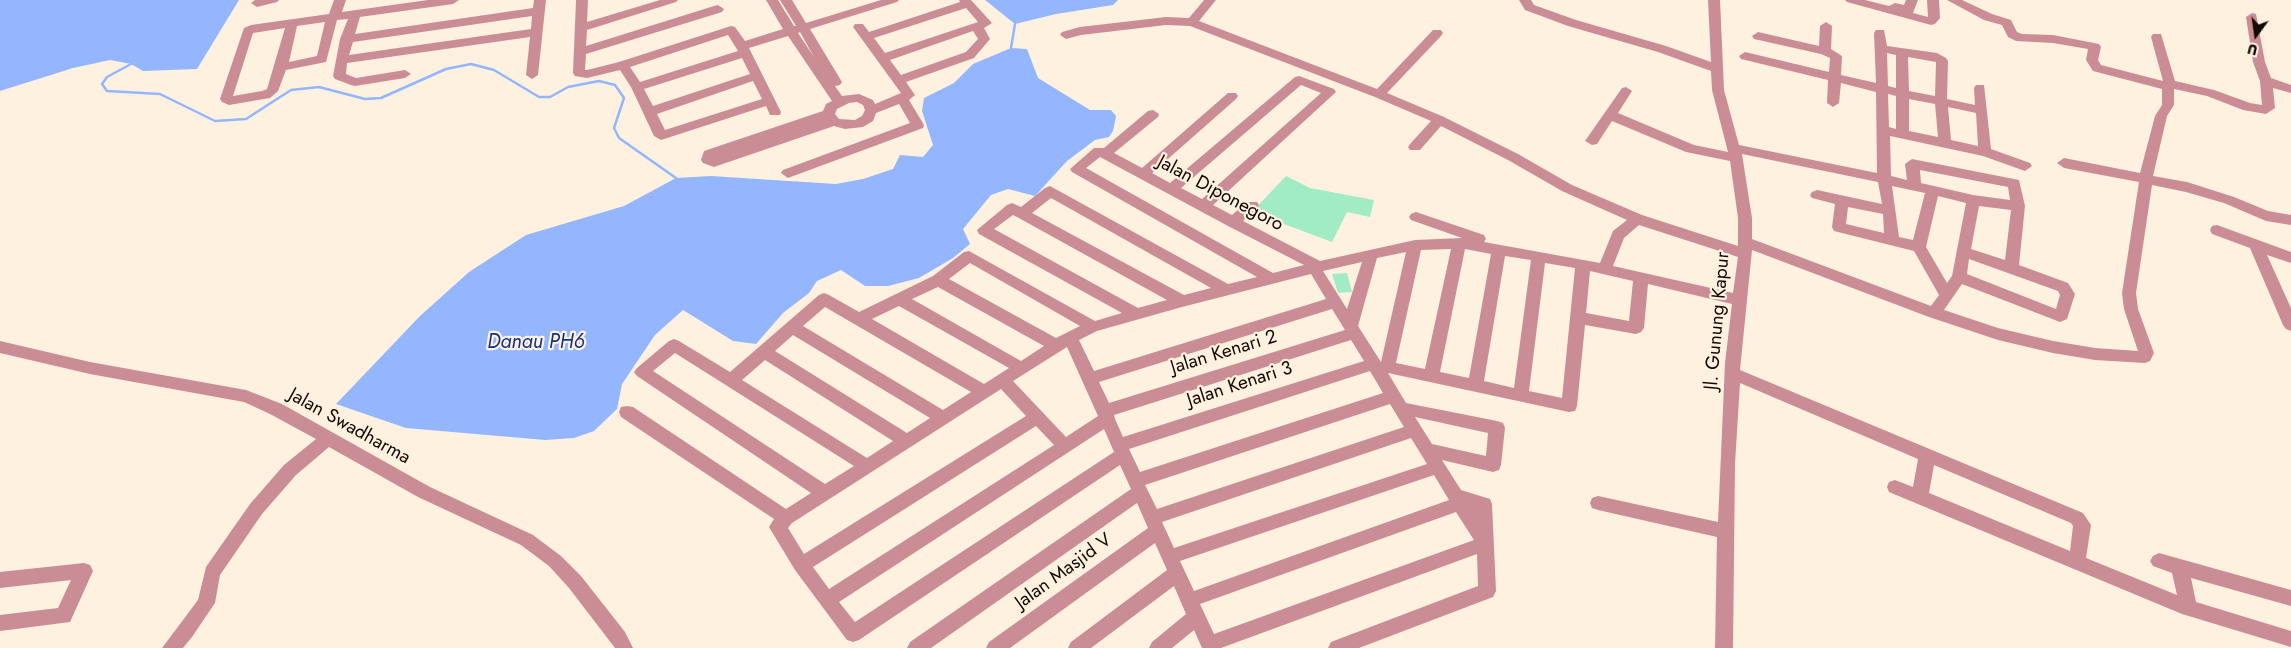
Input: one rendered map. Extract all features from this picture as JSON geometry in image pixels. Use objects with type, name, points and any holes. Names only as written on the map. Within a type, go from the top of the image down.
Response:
[{"type":"street","points":[[256,3],[273,0]]},
{"type":"street","points":[[322,59],[333,17],[340,0]]},
{"type":"street","points":[[292,24],[281,67],[269,93],[226,99],[248,31],[255,28],[453,0]]},
{"type":"street","points":[[597,0],[582,2],[579,72],[582,74],[622,65],[731,30]]},
{"type":"street","points":[[581,28],[672,0]]},
{"type":"street","points":[[772,0],[791,32],[843,100]]},
{"type":"street","points":[[786,0],[805,28],[843,100]]},
{"type":"street","points":[[637,88],[791,32],[893,0]]},
{"type":"street","points":[[1192,22],[1210,0]]},
{"type":"street","points":[[1525,0],[1529,7],[1563,20],[1662,49],[1718,69]]},
{"type":"street","name":"Jl. Gunung Kapur","points":[[1714,0],[1718,90],[1734,153],[1745,218],[1745,248],[1733,374],[1725,531],[1724,648]]},
{"type":"street","points":[[1851,0],[1931,20],[1934,18],[1933,0]]},
{"type":"street","points":[[1870,0],[1909,10],[1912,0]]},
{"type":"street","points":[[1953,0],[1988,17],[2007,23],[2012,34],[2030,39],[2061,40],[2094,47],[2092,60],[2097,68],[2169,86],[2210,93],[2248,107],[2266,110],[2269,108],[2266,80],[2259,62],[2252,16]]},
{"type":"street","points":[[871,110],[909,95],[862,32],[967,2],[986,23],[883,58]]},
{"type":"street","points":[[580,52],[716,4],[743,50],[772,106],[664,136],[659,134],[637,88],[622,65]]},
{"type":"street","points":[[346,39],[540,5],[532,74]]},
{"type":"street","points":[[355,14],[346,39],[339,76],[350,81],[405,74]]},
{"type":"street","points":[[1066,35],[1080,31],[1157,22],[1179,20],[1192,22],[1379,94],[1439,120],[1513,157],[1567,188],[1637,219],[1745,248],[1998,334],[2053,347],[2095,354],[2145,357],[2146,354],[2131,309],[2129,293],[2146,178],[2161,116],[2168,105],[2169,86],[2157,37]]},
{"type":"street","points":[[1824,51],[1826,26]]},
{"type":"street","points":[[899,80],[970,55],[984,39],[978,27]]},
{"type":"street","points":[[281,67],[322,59],[538,32]]},
{"type":"street","points":[[1379,94],[1437,33]]},
{"type":"street","points":[[1880,33],[1884,180],[1890,211],[1892,240]]},
{"type":"street","points":[[1758,36],[1836,54],[1833,103]]},
{"type":"street","points":[[2030,39],[2033,52]]},
{"type":"street","points":[[1879,48],[1940,58],[1942,61],[1941,101],[1945,144]]},
{"type":"street","points":[[1902,52],[1904,134]]},
{"type":"street","points":[[1745,56],[1882,89],[1981,110]]},
{"type":"street","points":[[649,112],[756,76]]},
{"type":"street","points":[[1171,189],[1299,80],[1330,92],[1203,206]]},
{"type":"street","points":[[2266,80],[2291,89]]},
{"type":"street","points":[[1980,88],[1985,152]]},
{"type":"street","points":[[1592,141],[1626,91]]},
{"type":"street","points":[[1143,174],[1232,96]]},
{"type":"street","points":[[831,118],[714,162],[708,160],[709,154],[831,118],[845,126],[858,124],[868,118],[871,110],[868,102],[859,98],[843,100],[831,107],[831,118]]},
{"type":"street","points":[[788,173],[918,125],[902,98]]},
{"type":"street","points":[[1153,114],[1104,154],[1099,151],[1077,170],[1272,279]]},
{"type":"street","points":[[1611,115],[1691,149],[1734,153],[1915,186],[1973,200],[2018,206]]},
{"type":"street","points":[[1415,146],[1439,120]]},
{"type":"street","points":[[1883,130],[1985,152],[2025,166]]},
{"type":"street","name":"Jalan Diponegoro","points":[[1104,154],[1316,268]]},
{"type":"street","points":[[2064,163],[2146,178],[2204,192],[2266,216],[2291,220]]},
{"type":"street","points":[[1915,186],[1912,164],[2014,183],[2018,206],[2011,268]]},
{"type":"street","points":[[1022,214],[1050,191],[1228,290]]},
{"type":"street","points":[[1932,191],[1919,247],[1946,294]]},
{"type":"street","points":[[1817,194],[1890,211]]},
{"type":"street","points":[[1842,200],[1839,227],[1919,247]]},
{"type":"street","points":[[1934,313],[1959,277],[1973,200]]},
{"type":"street","points":[[1233,222],[1252,205]]},
{"type":"street","points":[[1136,314],[984,230],[1012,208],[1182,301]]},
{"type":"street","points":[[1416,217],[1520,254]]},
{"type":"street","points":[[1605,268],[1618,235],[1637,219]]},
{"type":"street","points":[[2217,230],[2291,258]]},
{"type":"street","points":[[1430,376],[1459,243]]},
{"type":"street","points":[[826,600],[801,565],[778,527],[786,518],[908,442],[983,391],[1062,341],[1093,327],[1182,301],[1371,254],[1415,245],[1459,243],[1605,268],[1740,300]]},
{"type":"street","points":[[1379,367],[1415,245]]},
{"type":"street","points":[[2256,245],[2291,323]]},
{"type":"street","points":[[1475,386],[1499,250]]},
{"type":"street","points":[[1959,277],[2059,316],[2062,315],[2068,297],[2066,289],[1965,252]]},
{"type":"street","points":[[1352,329],[1371,254]]},
{"type":"street","points":[[858,319],[938,280],[969,256],[1093,327]]},
{"type":"street","points":[[1521,396],[1539,257]]},
{"type":"street","points":[[1379,367],[1570,406],[1583,264]]},
{"type":"street","points":[[1316,268],[1352,329],[1379,367],[1397,402],[1458,499]]},
{"type":"street","points":[[1579,318],[1636,328],[1641,276]]},
{"type":"street","points":[[938,280],[1062,341],[1089,379],[1210,646],[1485,543]]},
{"type":"street","points":[[732,380],[824,299],[983,391]]},
{"type":"street","points":[[899,299],[1021,368]]},
{"type":"street","points":[[1089,379],[1335,302]]},
{"type":"street","points":[[792,327],[944,418]]},
{"type":"street","name":"Jalan Kenari 2","points":[[826,600],[1066,446],[1106,415],[1352,329]]},
{"type":"street","points":[[825,493],[642,372],[674,345],[869,467]]},
{"type":"street","name":"Jalan Swadharma","points":[[0,347],[100,370],[246,396],[276,409],[424,492],[527,540],[555,561],[575,582],[619,638],[624,648]]},
{"type":"street","points":[[764,352],[908,442]]},
{"type":"street","name":"Jalan Kenari 3","points":[[826,600],[853,634],[1121,449],[1379,367]]},
{"type":"street","points":[[1733,374],[2077,518],[2082,525],[2078,561]]},
{"type":"street","points":[[1002,380],[1066,446]]},
{"type":"street","points":[[916,648],[1138,487],[1397,402],[1497,428],[1493,465],[1427,450]]},
{"type":"street","points":[[627,412],[786,518]]},
{"type":"street","points":[[801,565],[1038,417]]},
{"type":"street","name":"Jalan Masjid V","points":[[995,648],[1155,525],[1415,430]]},
{"type":"street","points":[[171,648],[186,632],[207,600],[212,573],[256,508],[290,470],[327,439]]},
{"type":"street","points":[[1920,496],[1927,456]]},
{"type":"street","points":[[1170,557],[1438,467]]},
{"type":"street","points":[[1896,487],[2188,608],[2291,639]]},
{"type":"street","points":[[1158,648],[1193,608],[1458,499],[1484,504],[1486,591],[1367,642],[1337,648]]},
{"type":"street","points":[[1598,503],[1725,531]]},
{"type":"street","points":[[2159,561],[2291,598]]},
{"type":"street","points":[[2180,567],[2188,608]]},
{"type":"street","points":[[0,580],[84,571],[64,616],[0,623]]},
{"type":"street","points":[[1077,648],[1177,573]]},
{"type":"green space","points":[[1286,176],[1310,188],[1374,200],[1370,217],[1347,212],[1332,242],[1252,212]]},
{"type":"green space","points":[[1347,273],[1352,292],[1338,293],[1332,274]]},
{"type":"water","points":[[0,0],[239,0],[197,69],[143,71],[131,64],[110,60],[73,68],[0,91]]},
{"type":"water","points":[[985,0],[1118,0],[1113,5],[1056,14],[1015,24]]},
{"type":"water","name":"Danau PH6","points":[[1011,48],[1027,49],[1038,78],[1090,110],[1111,110],[1116,116],[1113,131],[1109,137],[1095,140],[1067,161],[1035,196],[1008,189],[991,195],[963,229],[970,244],[953,258],[919,278],[888,286],[865,286],[841,270],[817,281],[809,293],[783,313],[756,344],[733,341],[683,310],[655,335],[622,384],[617,409],[594,431],[574,438],[545,440],[406,428],[336,404],[420,316],[469,272],[526,235],[624,206],[676,178],[711,176],[836,184],[863,179],[893,169],[900,155],[923,157],[933,145],[922,111],[924,98],[954,83],[973,64]]},
{"type":"waterway","points":[[1011,48],[1015,24]]},
{"type":"waterway","points":[[131,64],[107,77],[102,84],[107,91],[160,94],[215,121],[246,119],[291,90],[319,87],[365,99],[381,98],[446,69],[471,64],[494,70],[539,97],[550,97],[568,87],[599,81],[615,85],[624,98],[614,128],[619,138],[676,178]]}]
